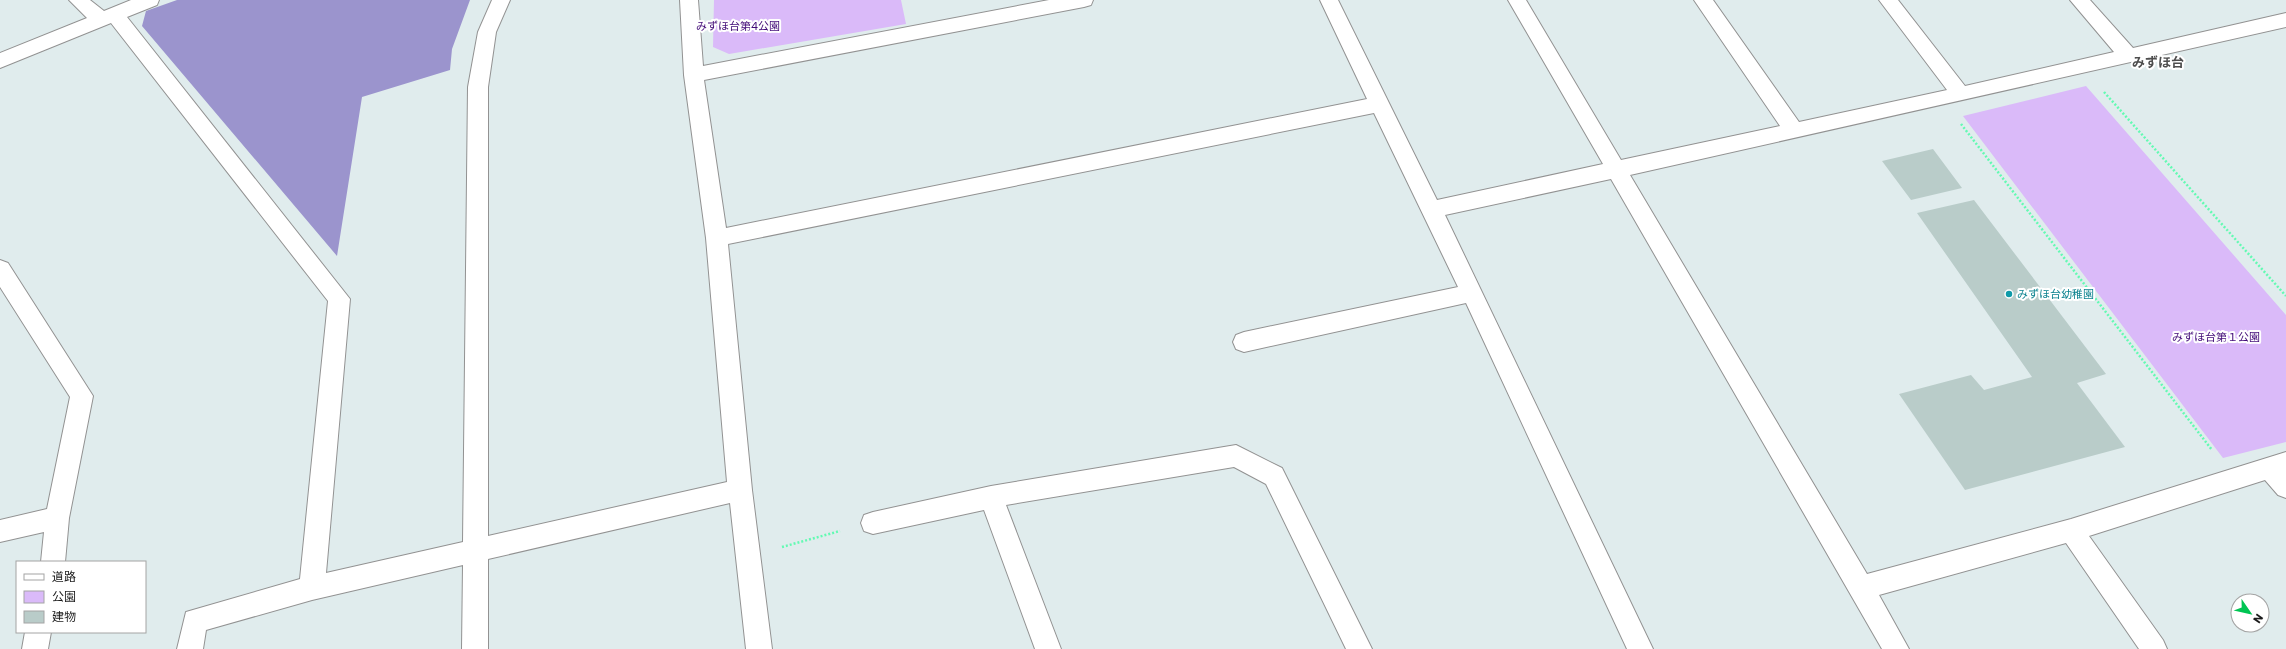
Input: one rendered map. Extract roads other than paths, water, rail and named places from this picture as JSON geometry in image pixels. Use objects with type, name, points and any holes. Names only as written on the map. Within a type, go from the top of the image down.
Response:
[{"type":"street","points":[[78,0],[108,17],[339,299],[312,588]]},
{"type":"street","points":[[0,61],[150,0]]},
{"type":"street","points":[[475,649],[474,552],[478,87],[487,32],[501,0]]},
{"type":"street","points":[[689,0],[694,75],[717,238],[740,490],[759,649]]},
{"type":"street","points":[[694,75],[1084,0]]},
{"type":"street","points":[[1329,0],[1472,293],[1640,649]]},
{"type":"street","points":[[1517,0],[1896,649]]},
{"type":"street","points":[[1704,0],[1794,130]]},
{"type":"street","points":[[1888,0],[1961,94]]},
{"type":"street","points":[[2079,0],[2129,56]]},
{"type":"street","points":[[1431,210],[1616,168],[1961,94],[2286,20]]},
{"type":"street","points":[[717,238],[1380,104]]},
{"type":"street","points":[[0,269],[82,396],[57,518],[53,561]]},
{"type":"street","points":[[1244,342],[1472,293]]},
{"type":"street","points":[[873,523],[990,497],[1236,456],[1274,476],[1359,649]]},
{"type":"street","points":[[1861,588],[2071,530],[2234,478],[2278,466],[2286,487]]},
{"type":"street","points":[[190,649],[195,621],[312,588],[740,490]]},
{"type":"street","points":[[990,497],[1048,649]]},
{"type":"street","points":[[0,531],[57,518]]},
{"type":"street","points":[[2071,530],[2154,649]]},
{"type":"street","points":[[35,649],[38,633]]},
{"type":"place","name":"みずほ台幼稚園","points":[[2009,294]]},
{"type":"district","name":"みずほ台","points":[[2158,62]]},
{"type":"park label","name":"みずほ台第4公園","points":[[738,26]]},
{"type":"park label","name":"みずほ台第１公園","points":[[2216,337]]}]
